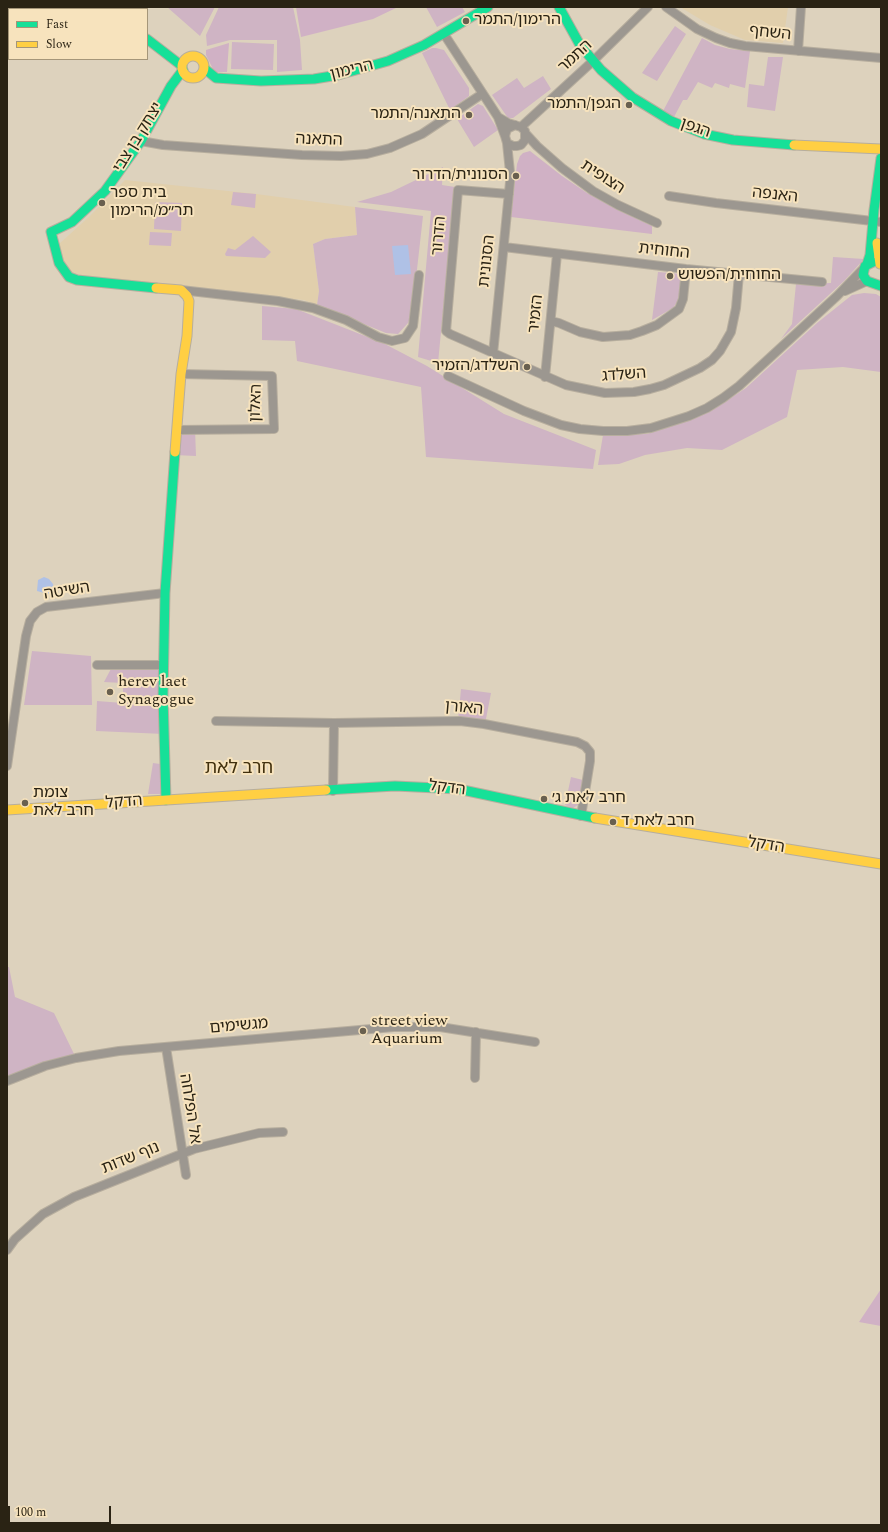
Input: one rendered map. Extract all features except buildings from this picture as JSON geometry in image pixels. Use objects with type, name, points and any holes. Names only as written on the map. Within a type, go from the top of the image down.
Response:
[{"type":"street","name":"הרימון","points":[[205,69],[211,75],[222,78],[261,81],[314,79],[338,76],[388,61],[424,45],[488,7]]},
{"type":"street","name":"הגפן","points":[[559,7],[572,33],[593,61],[618,86],[645,106],[671,121],[704,134],[748,143],[881,150]]},
{"type":"street","name":"התמר","points":[[521,129],[648,7]]},
{"type":"street","name":"השחף","points":[[666,7],[696,29],[730,43],[745,46],[881,58]]},
{"type":"street","points":[[798,51],[801,7]]},
{"type":"street","points":[[444,34],[498,118],[506,139],[513,146],[522,144],[538,147]]},
{"type":"street","points":[[148,40],[166,53],[185,71],[198,78],[205,69],[203,62],[198,57],[166,53]]},
{"type":"street","points":[[185,71],[184,60],[194,56]]},
{"type":"street","name":"יצחק בן צבי","points":[[180,290],[78,280],[70,277],[59,262],[51,232],[72,222],[96,200],[141,141],[171,86],[185,71]]},
{"type":"street","name":"התאנה","points":[[141,141],[211,149],[323,156],[367,154],[395,146],[422,134],[482,94]]},
{"type":"street","points":[[498,118],[521,129],[525,140],[522,144]]},
{"type":"street","points":[[506,139],[507,129],[521,129]]},
{"type":"street","name":"הצופית","points":[[521,129],[538,147],[562,168],[593,191],[618,205],[657,223]]},
{"type":"street","name":"הסנונית","points":[[506,139],[510,172]]},
{"type":"street","name":"הסנונית","points":[[493,354],[510,172],[512,159],[517,148],[522,144]]},
{"type":"street","points":[[880,264],[877,252],[881,158]]},
{"type":"street","name":"הדרור","points":[[450,334],[446,331],[445,327],[458,190],[509,194]]},
{"type":"street","name":"האנפה","points":[[669,196],[878,221]]},
{"type":"street","points":[[875,283],[863,275],[870,255],[881,205]]},
{"type":"street","name":"החוחית","points":[[504,247],[686,269],[822,282]]},
{"type":"street","name":"הזמיר","points":[[545,377],[557,254]]},
{"type":"street","points":[[448,376],[524,411],[561,425],[580,429],[604,431],[627,431],[650,428],[689,416],[707,408],[723,398],[739,386],[837,296],[865,266],[874,262],[880,264]]},
{"type":"street","points":[[551,321],[580,332],[603,337],[630,335],[642,331],[657,325],[679,309],[683,299],[686,269]]},
{"type":"street","name":"השלדג","points":[[450,334],[545,377],[577,388],[605,393],[619,393],[650,389],[690,373],[712,360],[727,342],[735,320],[738,274]]},
{"type":"street","points":[[180,290],[278,301],[313,308],[346,320],[378,337],[392,341],[406,338],[413,326],[419,275]]},
{"type":"street","points":[[837,296],[875,283]]},
{"type":"street","points":[[166,800],[163,696],[165,593],[181,374],[187,336],[189,307],[187,296],[180,290]]},
{"type":"street","name":"האלון","points":[[178,430],[274,429],[272,376],[181,374]]},
{"type":"street","name":"השיטה","points":[[7,766],[26,636],[30,621],[37,612],[46,607],[165,593]]},
{"type":"street","points":[[97,665],[164,665]]},
{"type":"street","points":[[216,721],[334,723],[332,791]]},
{"type":"street","name":"האורן","points":[[334,723],[460,721],[484,724],[577,742],[585,746],[590,752],[590,761],[581,816]]},
{"type":"street","name":"הדקל","points":[[7,810],[395,786],[437,787],[458,789],[581,816],[881,864]]},
{"type":"street","name":"מגשימים","points":[[7,1081],[45,1066],[76,1058],[119,1051],[394,1027],[440,1027],[535,1042]]},
{"type":"street","points":[[475,1078],[476,1032]]},
{"type":"street","name":"אל הפלחה","points":[[166,1047],[186,1175]]},
{"type":"street","name":"נוף שדות","points":[[7,1250],[29,1226],[55,1206],[74,1197],[182,1154],[244,1136],[259,1133],[283,1132]]},
{"type":"shaded area","points":[[167,7],[215,7],[200,36]]},
{"type":"shaded area","points":[[219,7],[293,7],[300,40],[302,70],[277,72],[277,40],[230,40],[207,46],[206,35]]},
{"type":"shaded area","points":[[296,7],[398,7],[373,19],[301,37]]},
{"type":"shaded area","points":[[426,7],[462,7],[465,12],[437,27]]},
{"type":"shaded area","points":[[680,7],[788,7],[783,43],[745,40],[710,25]]},
{"type":"shaded area","points":[[675,26],[686,34],[657,81],[642,73]]},
{"type":"shaded area","points":[[702,38],[715,45],[730,49],[750,51],[745,88],[730,84],[729,88],[715,83],[712,88],[698,82],[687,100],[683,100],[674,117],[663,111]]},
{"type":"shaded area","points":[[232,42],[274,44],[273,70],[231,69]]},
{"type":"shaded area","points":[[229,43],[227,72],[217,72],[213,69],[206,55],[206,50]]},
{"type":"shaded area","points":[[432,48],[444,50],[469,88],[469,96],[450,110],[422,53]]},
{"type":"shaded area","points":[[768,57],[783,57],[775,111],[747,107],[749,84],[764,86]]},
{"type":"shaded area","points":[[543,76],[551,89],[513,118],[508,118],[492,95],[517,78],[524,88]]},
{"type":"shaded area","points":[[478,104],[483,106],[498,130],[474,147],[457,119]]},
{"type":"shaded area","points":[[530,151],[587,193],[652,226],[652,234],[511,217],[517,164],[523,153]]},
{"type":"shaded area","points":[[443,167],[442,185],[455,187],[438,363],[418,357],[431,211],[357,202],[391,192]]},
{"type":"shaded area","points":[[125,180],[256,194],[355,207],[357,235],[325,239],[313,244],[319,291],[317,305],[304,300],[74,275],[65,267],[59,244],[90,216]]},
{"type":"shaded area","points":[[233,192],[256,194],[255,208],[231,205]]},
{"type":"shaded area","points":[[155,202],[182,203],[181,231],[154,229]]},
{"type":"shaded area","points":[[355,207],[423,216],[412,314],[408,323],[398,334],[386,333],[317,305],[319,291],[313,244],[325,239],[357,235]]},
{"type":"shaded area","points":[[150,232],[172,233],[171,246],[149,245]]},
{"type":"shaded area","points":[[253,236],[271,252],[265,258],[226,256],[225,254],[228,248],[235,250]]},
{"type":"shaded area","points":[[833,257],[864,259],[844,281],[781,339],[792,324],[796,284],[831,283]]},
{"type":"shaded area","points":[[658,272],[681,274],[679,295],[678,301],[673,308],[652,320]]},
{"type":"shaded area","points":[[864,293],[876,294],[881,297],[881,372],[843,367],[797,370],[787,417],[722,450],[687,448],[645,455],[619,464],[598,465],[603,435],[647,434],[711,411],[746,388],[817,323],[852,295]]},
{"type":"shaded area","points":[[262,306],[296,309],[383,343],[427,366],[504,414],[596,450],[593,469],[426,457],[421,387],[297,361],[295,341],[262,340]]},
{"type":"shaded area","points":[[195,429],[196,456],[175,455],[178,430]]},
{"type":"shaded area","points":[[32,651],[91,656],[92,705],[24,705]]},
{"type":"shaded area","points":[[113,665],[164,665],[164,734],[96,731],[97,701],[123,703],[123,683],[104,682]]},
{"type":"shaded area","points":[[461,689],[491,693],[485,724],[458,721]]},
{"type":"shaded area","points":[[153,763],[160,764],[161,794],[148,794]]},
{"type":"shaded area","points":[[571,777],[583,780],[578,805],[573,808],[565,805]]},
{"type":"shaded area","points":[[7,967],[9,967],[15,997],[54,1013],[76,1058],[7,1081]]},
{"type":"shaded area","points":[[881,1289],[881,1326],[859,1322]]},
{"type":"water","points":[[408,245],[411,274],[395,275],[392,246]]},
{"type":"water","points":[[44,577],[49,579],[53,584],[54,590],[48,594],[37,591],[38,580]]},
{"type":"traffic: fast","points":[[205,69],[216,78],[261,81],[314,79],[338,75],[388,61],[424,45],[488,7]]},
{"type":"traffic: fast","points":[[559,7],[580,45],[601,70],[632,97],[671,121],[704,134],[733,140],[794,145]]},
{"type":"traffic: fast","points":[[148,40],[182,66]]},
{"type":"traffic: fast","points":[[156,288],[77,280],[69,277],[59,263],[51,232],[72,222],[105,191],[141,141],[171,86],[183,70]]},
{"type":"traffic: fast","points":[[867,264],[870,255],[881,158]]},
{"type":"traffic: fast","points":[[873,262],[865,266],[863,275],[867,281],[881,286]]},
{"type":"traffic: fast","points":[[166,800],[163,696],[165,593],[175,452]]},
{"type":"traffic: fast","points":[[326,790],[395,786],[458,789],[595,818]]},
{"type":"traffic: slow","points":[[193,56],[201,59],[204,67],[201,75],[193,78],[185,75],[182,67],[185,59],[193,56]]},
{"type":"traffic: slow","points":[[794,145],[881,149]]},
{"type":"traffic: slow","points":[[877,243],[880,264]]},
{"type":"traffic: slow","points":[[156,288],[181,290],[187,296],[189,301],[187,336],[181,374],[175,452]]},
{"type":"traffic: slow","points":[[7,810],[326,790]]},
{"type":"traffic: slow","points":[[595,818],[881,864]]},
{"type":"place","name":"הרימון/התמר","points":[[466,21]]},
{"type":"place","name":"הגפן/התמר","points":[[629,105]]},
{"type":"place","name":"התאנה/התמר","points":[[469,115]]},
{"type":"place","name":"הסנונית/הדרור","points":[[516,176]]},
{"type":"place","name":"בית ספר תר״מ/הרימון","points":[[102,203]]},
{"type":"place","name":"החוחית/הפשוש","points":[[670,276]]},
{"type":"place","name":"השלדג/הזמיר","points":[[527,367]]},
{"type":"place","name":"herev laet Synagogue","points":[[110,692]]},
{"type":"place","name":"חרב לאת ג׳","points":[[544,799]]},
{"type":"place","name":"צומת חרב לאת","points":[[25,803]]},
{"type":"place","name":"חרב לאת ד","points":[[613,822]]},
{"type":"place","name":"street view Aquarium","points":[[363,1031]]},
{"type":"district","name":"חרב לאת","points":[[239,769]]}]
